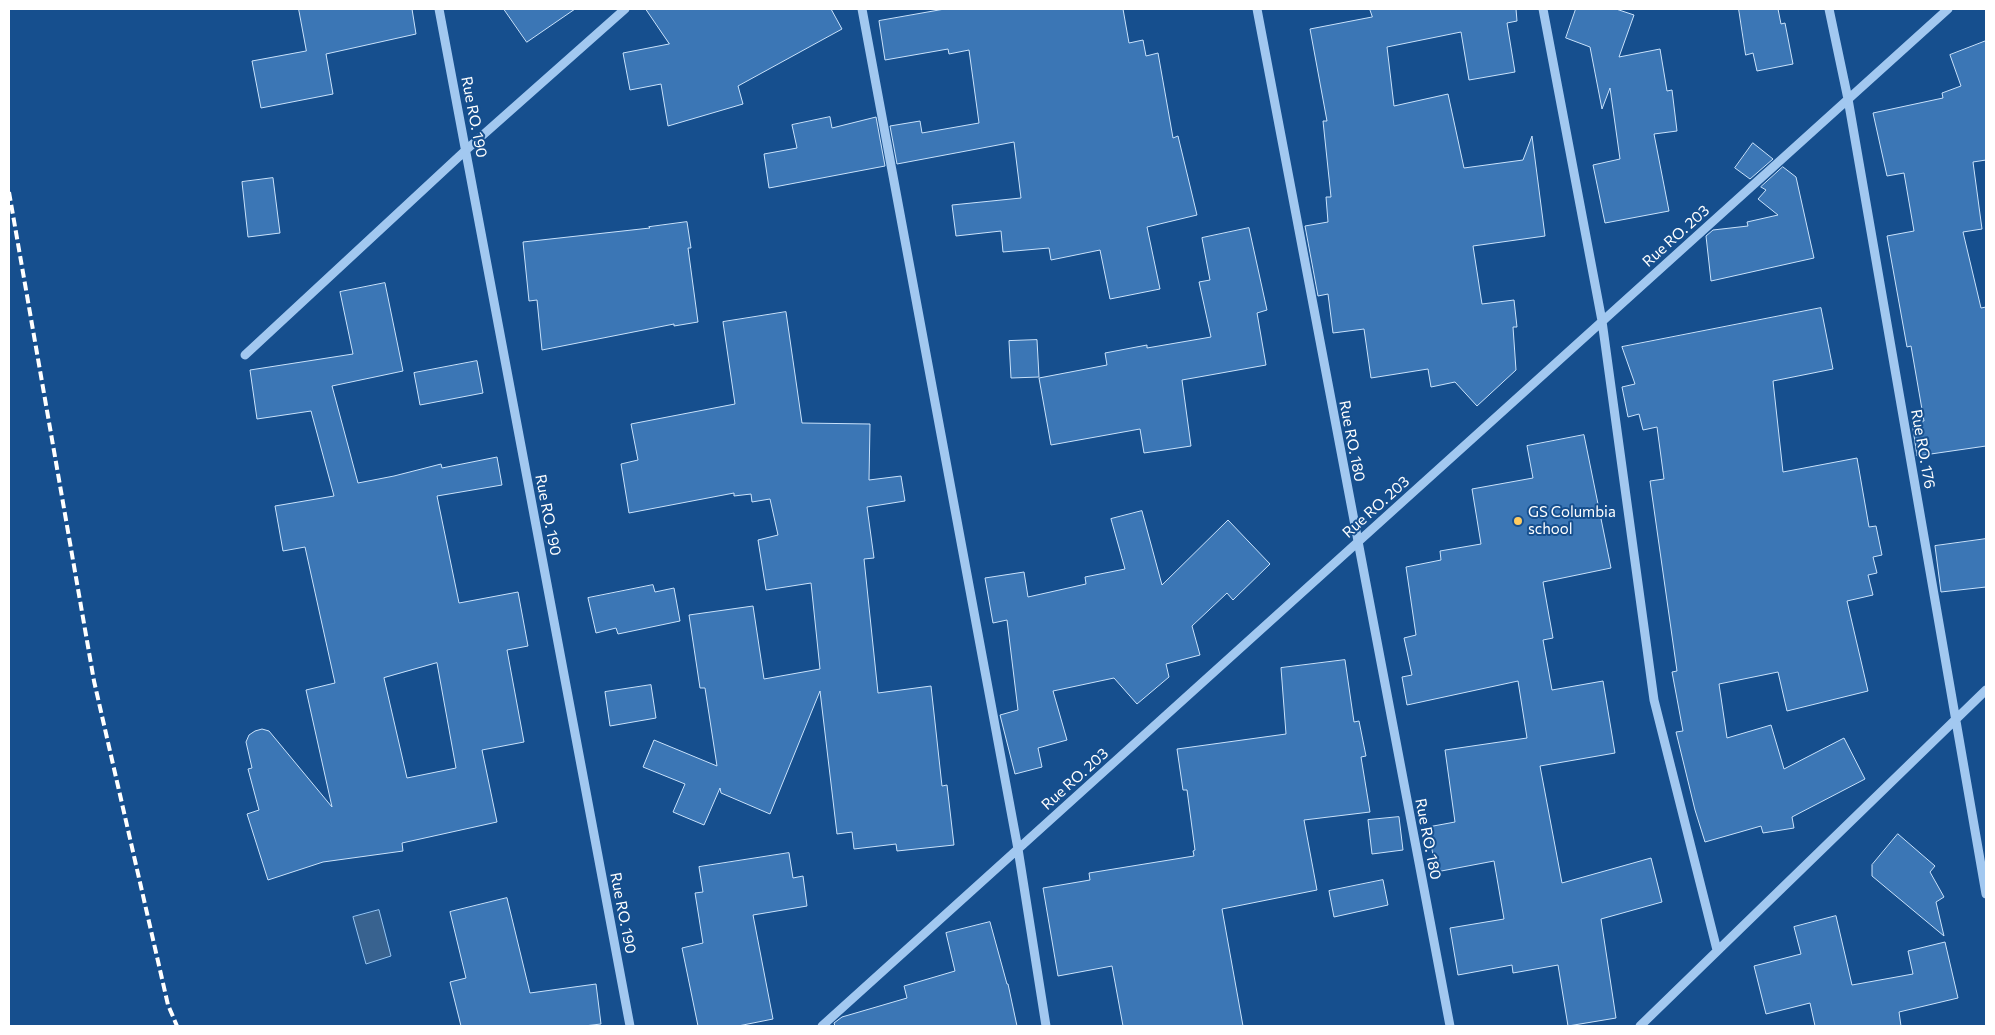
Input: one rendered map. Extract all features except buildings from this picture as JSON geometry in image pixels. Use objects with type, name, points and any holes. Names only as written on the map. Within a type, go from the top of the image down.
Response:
[{"type":"street","name":"Rue RO. 190","points":[[439,9],[630,1026]]},
{"type":"street","points":[[245,354],[466,150],[625,9]]},
{"type":"street","points":[[862,9],[1018,849],[1046,1026]]},
{"type":"street","name":"Rue RO. 180","points":[[1256,9],[1450,1026]]},
{"type":"street","points":[[1543,9],[1602,321],[1654,700],[1717,950]]},
{"type":"street","name":"Rue RO. 176","points":[[1829,9],[1848,99],[1986,894]]},
{"type":"street","name":"Rue RO. 203","points":[[822,1026],[1948,9]]},
{"type":"street","points":[[1640,1026],[1955,718],[1986,690]]},
{"type":"water","points":[[379,910],[391,956],[366,964],[353,917]]},
{"type":"railway","points":[[9,192],[94,681],[168,1005],[177,1026]]},
{"type":"place","name":"GS Columbia school","points":[[1518,521]]}]
